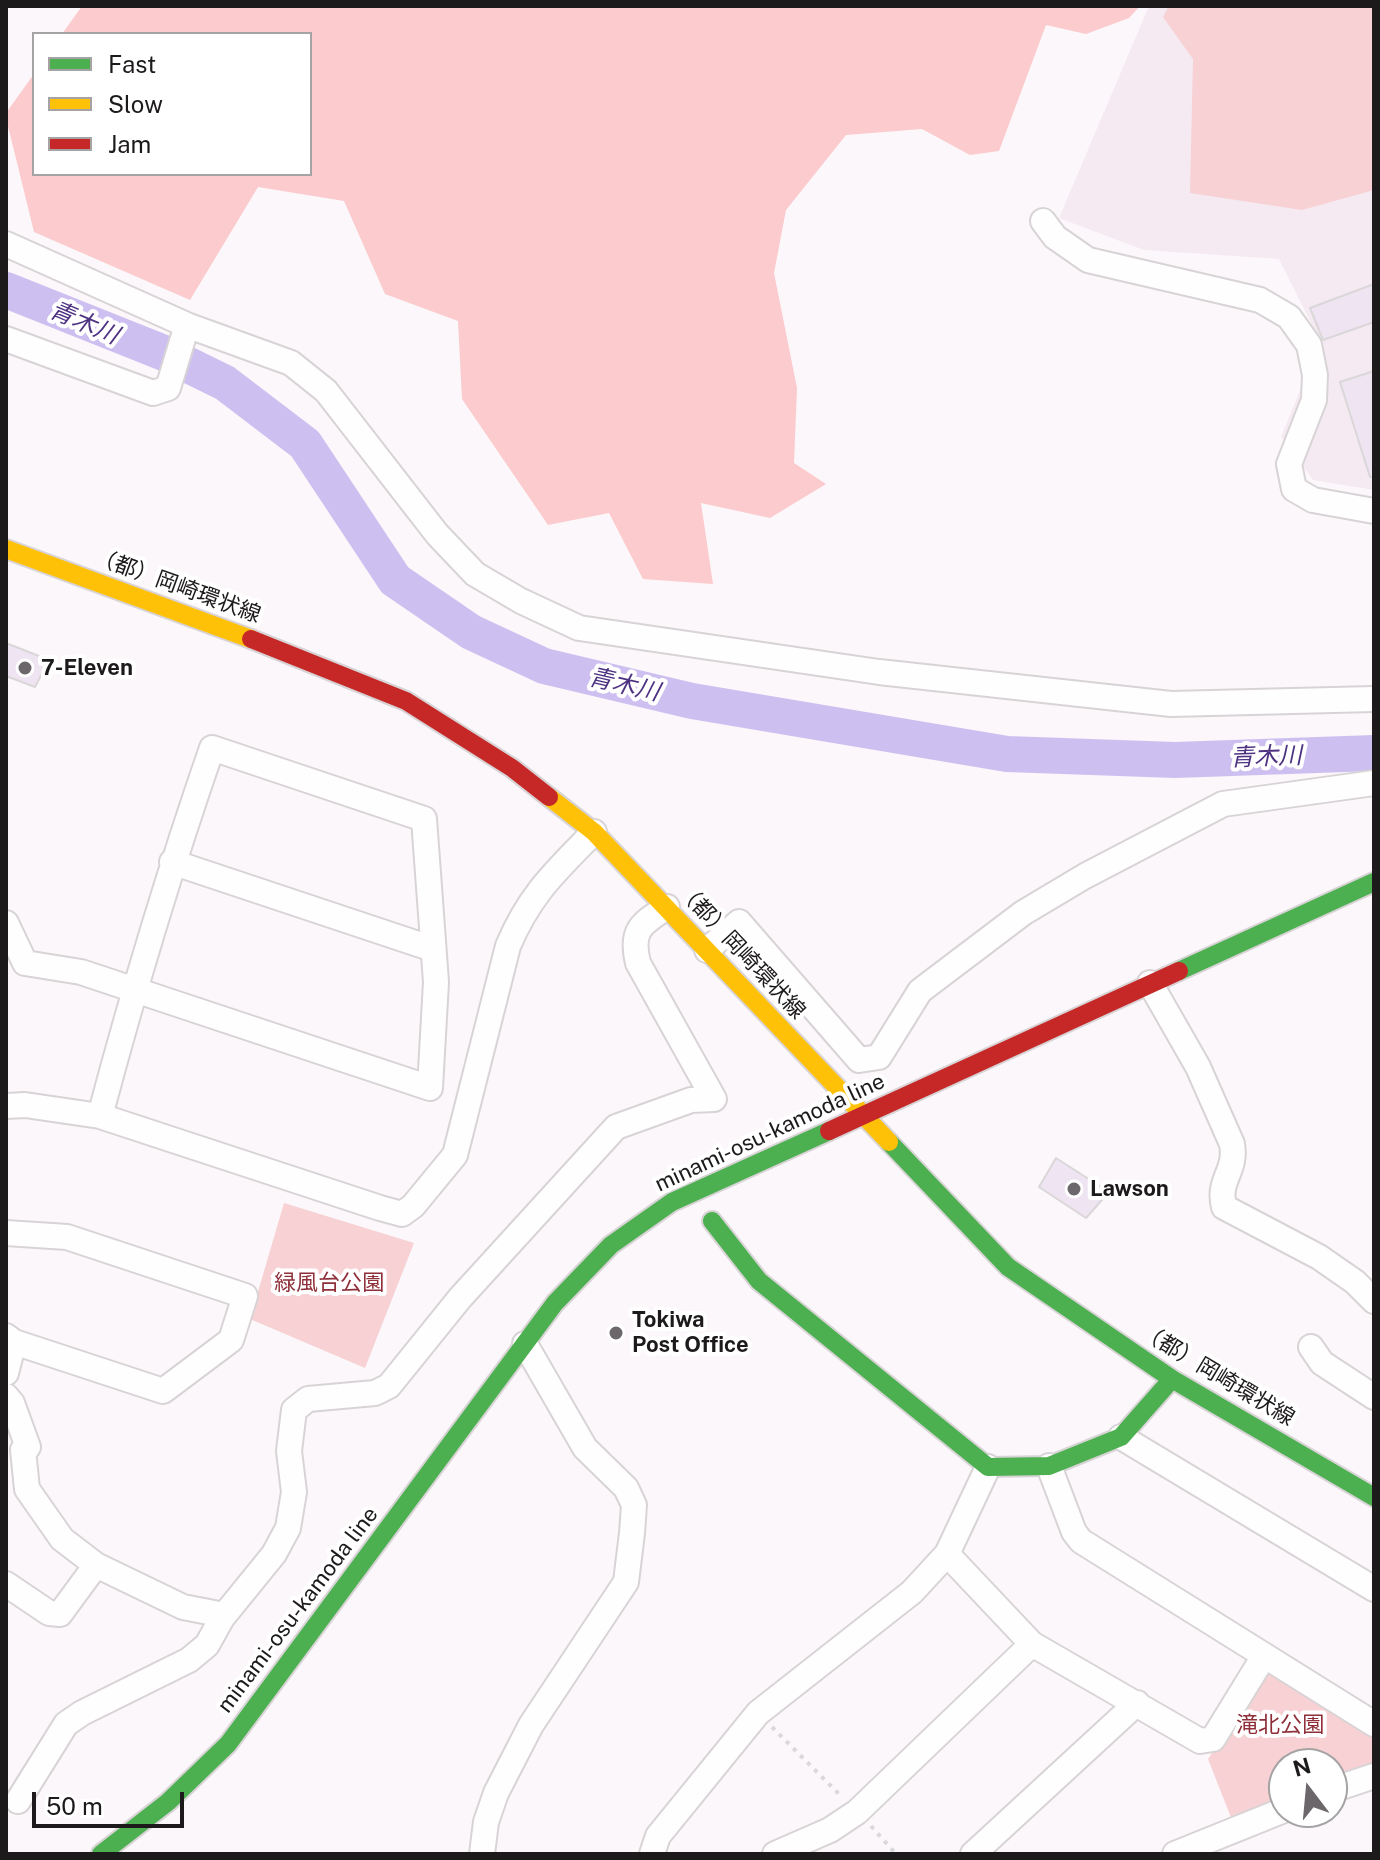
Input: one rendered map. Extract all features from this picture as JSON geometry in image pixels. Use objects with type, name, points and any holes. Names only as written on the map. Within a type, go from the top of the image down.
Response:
[{"type":"street","points":[[1043,221],[1055,237],[1088,260],[1260,300],[1289,317],[1309,345],[1315,375],[1314,400],[1289,464],[1294,489],[1313,500],[1374,511]]},
{"type":"street","points":[[6,244],[186,330],[291,363],[326,391],[437,534],[475,574],[521,601],[579,628],[879,672],[1171,704],[1374,699]]},
{"type":"street","points":[[6,340],[153,393],[168,388],[186,330]]},
{"type":"street","name":"（都）岡崎環状線","points":[[6,549],[269,645],[406,701],[512,768],[594,832],[1008,1267],[1172,1379],[1374,1497]]},
{"type":"street","points":[[6,923],[25,963],[81,972],[134,988],[430,1088],[436,982],[424,819],[212,748],[172,862],[134,988],[100,1116]]},
{"type":"street","points":[[707,950],[739,922],[859,1060],[879,1057],[920,991],[1023,913],[1085,876],[1223,804],[1374,783]]},
{"type":"street","points":[[6,1106],[25,1105],[100,1116],[402,1214],[413,1206],[455,1155],[508,946],[520,919],[539,889],[594,832]]},
{"type":"street","points":[[172,862],[433,949]]},
{"type":"street","name":"minami-osu-kamoda line","points":[[101,1854],[187,1788],[228,1744],[555,1303],[611,1245],[672,1202],[1374,882]]},
{"type":"street","points":[[10,1800],[66,1724],[189,1660],[207,1645],[224,1615],[274,1554],[288,1528],[294,1492],[289,1451],[294,1410],[308,1399],[375,1393],[389,1386],[460,1298],[616,1127],[691,1100],[714,1099],[638,963],[634,940],[639,929],[667,907]]},
{"type":"street","points":[[1150,983],[1198,1067],[1232,1144],[1235,1158],[1223,1184],[1221,1196],[1224,1207],[1319,1257],[1355,1282],[1374,1301]]},
{"type":"street","points":[[712,1221],[759,1281],[988,1467],[1049,1466],[1121,1437],[1172,1379]]},
{"type":"street","points":[[6,1233],[67,1237],[245,1296],[231,1340],[163,1391],[10,1339],[6,1373]]},
{"type":"street","points":[[482,1854],[486,1822],[496,1793],[531,1725],[626,1582],[632,1533],[634,1505],[626,1488],[585,1448],[525,1344]]},
{"type":"street","points":[[1311,1347],[1322,1363],[1374,1397]]},
{"type":"street","points":[[6,1396],[12,1403],[28,1447],[23,1450],[27,1489],[62,1539],[96,1565],[183,1607],[224,1615]]},
{"type":"street","points":[[1121,1437],[1374,1589]]},
{"type":"street","points":[[1049,1466],[1074,1532],[1081,1541],[1374,1724]]},
{"type":"street","points":[[652,1854],[658,1836],[758,1713],[912,1592],[947,1554],[988,1467]]},
{"type":"street","points":[[947,1554],[1032,1644],[1200,1741],[1213,1739],[1264,1656]]},
{"type":"street","points":[[6,1584],[49,1613],[60,1614],[96,1565]]},
{"type":"street","points":[[775,1854],[830,1830],[857,1812],[1032,1644]]},
{"type":"street","points":[[973,1854],[1137,1703]]},
{"type":"street","points":[[1348,1785],[1374,1776]]},
{"type":"street","points":[[1175,1854],[1268,1816]]},
{"type":"path","points":[[758,1713],[896,1854]]},
{"type":"shaded area","points":[[82,6],[1140,6],[1129,18],[1086,34],[1046,25],[999,151],[970,155],[922,129],[846,135],[786,210],[774,273],[797,388],[794,463],[826,484],[770,518],[701,503],[713,584],[643,579],[609,513],[548,525],[462,399],[458,321],[385,294],[344,201],[258,187],[190,300],[34,232],[6,118],[6,113],[32,77],[32,176],[312,176],[312,32],[63,32]]},
{"type":"shaded area","points":[[1149,6],[1374,6],[1374,490],[1313,480],[1281,437],[1320,341],[1279,259],[1144,250],[1059,218]]},
{"type":"green space","points":[[1169,6],[1374,6],[1374,190],[1302,210],[1190,193],[1193,59],[1163,17]]},
{"type":"green space","name":"緑風台公園","points":[[284,1203],[414,1243],[365,1368],[250,1319]]},
{"type":"green space","name":"滝北公園","points":[[1268,1668],[1374,1733],[1374,1770],[1348,1776],[1348,1748],[1268,1748],[1268,1806],[1232,1820],[1208,1759]]},
{"type":"building","points":[[1374,284],[1374,322],[1323,340],[1310,308]]},
{"type":"building","points":[[1374,371],[1374,477],[1370,477],[1340,382]]},
{"type":"building","name":"7-Eleven","points":[[6,643],[49,660],[35,687],[6,676]]},
{"type":"building","name":"Lawson","points":[[1056,1158],[1109,1192],[1086,1218],[1039,1187]]},
{"type":"waterway","name":"青木川","points":[[6,290],[164,353],[225,383],[305,444],[395,580],[471,632],[544,666],[692,701],[1007,754],[1175,760],[1374,753]]},
{"type":"traffic: fast","points":[[1179,971],[1374,882]]},
{"type":"traffic: fast","points":[[101,1854],[168,1802],[228,1744],[555,1303],[611,1245],[672,1202],[829,1131]]},
{"type":"traffic: fast","points":[[889,1142],[1008,1267],[1172,1379],[1374,1497]]},
{"type":"traffic: fast","points":[[712,1221],[759,1281],[988,1467],[1049,1466],[1121,1437],[1172,1379]]},
{"type":"traffic: slow","points":[[6,549],[251,639]]},
{"type":"traffic: slow","points":[[549,797],[594,832],[889,1142]]},
{"type":"traffic: jam","points":[[251,639],[406,701],[512,768],[549,797]]},
{"type":"traffic: jam","points":[[829,1131],[1179,971]]},
{"type":"place","name":"7-Eleven","points":[[25,668]]},
{"type":"place","name":"Lawson","points":[[1074,1189]]},
{"type":"place","name":"Tokiwa Post Office","points":[[616,1333]]}]
